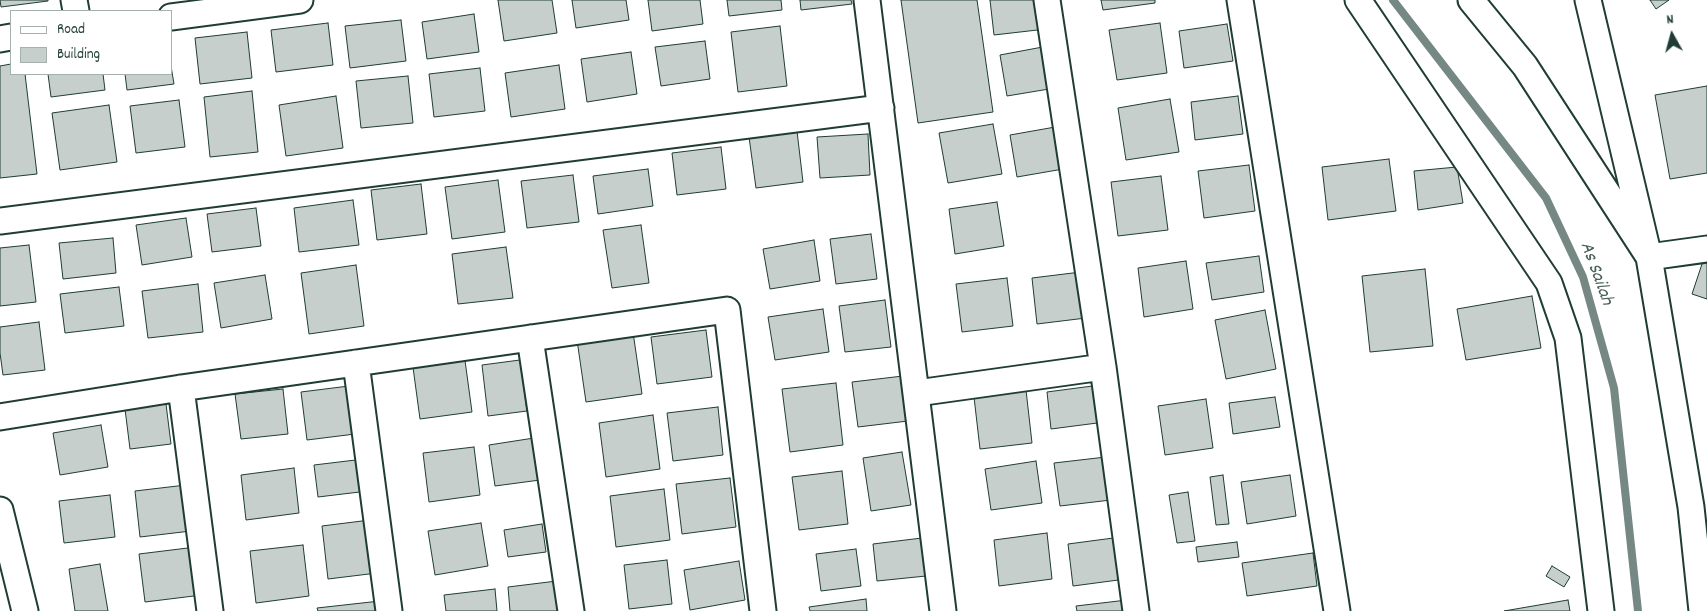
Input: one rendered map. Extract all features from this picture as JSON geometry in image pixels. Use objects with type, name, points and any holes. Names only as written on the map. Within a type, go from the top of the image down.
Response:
[{"type":"street","points":[[172,17],[300,0]]},
{"type":"street","points":[[868,0],[943,611]]},
{"type":"street","points":[[1047,0],[1103,367],[1136,611]]},
{"type":"street","points":[[1240,0],[1337,611]]},
{"type":"street","points":[[1358,0],[1549,283],[1568,338],[1600,611]]},
{"type":"street","points":[[1471,0],[1525,66],[1649,257]]},
{"type":"street","points":[[1588,0],[1649,257],[1699,506],[1702,611]]},
{"type":"street","points":[[0,221],[881,108]]},
{"type":"street","points":[[1649,257],[1707,250]]},
{"type":"street","points":[[0,417],[181,388],[727,310],[763,611]]},
{"type":"street","points":[[530,338],[571,611]]},
{"type":"street","points":[[356,363],[389,611]]},
{"type":"street","points":[[917,393],[1103,367]]},
{"type":"street","points":[[181,388],[210,611]]},
{"type":"street","points":[[0,510],[26,611]]},
{"type":"building","points":[[0,0],[48,0],[48,1],[1,7]]},
{"type":"building","points":[[498,0],[552,0],[557,33],[504,41]]},
{"type":"building","points":[[572,0],[626,0],[629,20],[576,28]]},
{"type":"building","points":[[648,0],[700,0],[703,24],[652,31]]},
{"type":"building","points":[[727,0],[781,0],[782,10],[729,16]]},
{"type":"building","points":[[800,0],[851,0],[852,4],[801,10]]},
{"type":"building","points":[[901,0],[977,0],[993,112],[918,123]]},
{"type":"building","points":[[990,0],[1043,0],[1046,29],[994,35]]},
{"type":"building","points":[[1101,0],[1155,0],[1155,3],[1103,10]]},
{"type":"building","points":[[1650,0],[1669,0],[1656,9]]},
{"type":"building","points":[[474,14],[479,52],[427,59],[422,22]]},
{"type":"building","points":[[401,20],[406,61],[350,68],[345,26]]},
{"type":"building","points":[[328,23],[333,65],[276,72],[271,30]]},
{"type":"building","points":[[1160,23],[1167,73],[1117,80],[1109,30]]},
{"type":"building","points":[[1227,24],[1233,61],[1184,68],[1179,31]]},
{"type":"building","points":[[780,26],[787,86],[738,92],[731,32]]},
{"type":"building","points":[[247,32],[252,78],[200,84],[195,38]]},
{"type":"building","points":[[705,41],[710,79],[661,86],[655,47]]},
{"type":"building","points":[[1048,46],[1055,88],[1007,96],[1000,55]]},
{"type":"building","points":[[631,52],[637,94],[587,102],[581,59]]},
{"type":"building","points":[[10,64],[10,75],[25,75],[37,174],[0,178],[0,66]]},
{"type":"building","points":[[559,65],[565,109],[511,117],[505,73]]},
{"type":"building","points":[[480,68],[485,111],[434,117],[429,74]]},
{"type":"building","points":[[172,72],[174,84],[127,90],[125,75],[172,75]]},
{"type":"building","points":[[48,75],[103,75],[105,90],[51,97]]},
{"type":"building","points":[[408,76],[413,123],[361,128],[356,81]]},
{"type":"building","points":[[1707,86],[1707,173],[1670,179],[1655,95]]},
{"type":"building","points":[[252,91],[258,152],[210,157],[204,97]]},
{"type":"building","points":[[336,96],[343,148],[286,156],[279,105]]},
{"type":"building","points":[[1238,96],[1243,134],[1195,140],[1191,102]]},
{"type":"building","points":[[1170,99],[1179,152],[1126,160],[1118,108]]},
{"type":"building","points":[[179,100],[185,147],[136,153],[130,106]]},
{"type":"building","points":[[109,105],[117,162],[60,170],[52,113]]},
{"type":"building","points":[[993,124],[1002,174],[948,183],[939,133]]},
{"type":"building","points":[[1061,126],[1069,168],[1017,177],[1010,135]]},
{"type":"building","points":[[797,131],[803,182],[756,188],[749,137]]},
{"type":"building","points":[[868,134],[870,175],[820,178],[817,137]]},
{"type":"building","points":[[721,147],[726,189],[677,195],[672,153]]},
{"type":"building","points":[[1389,159],[1396,211],[1328,220],[1322,167]]},
{"type":"building","points":[[1249,165],[1255,211],[1204,218],[1198,171]]},
{"type":"building","points":[[1457,167],[1463,203],[1418,210],[1414,171]]},
{"type":"building","points":[[648,169],[653,206],[598,214],[593,176]]},
{"type":"building","points":[[573,175],[579,222],[527,228],[521,181]]},
{"type":"building","points":[[1161,176],[1168,230],[1118,236],[1111,182]]},
{"type":"building","points":[[498,180],[505,232],[452,239],[445,187]]},
{"type":"building","points":[[421,184],[427,234],[377,240],[371,190]]},
{"type":"building","points":[[353,200],[359,245],[299,252],[294,208]]},
{"type":"building","points":[[997,202],[1004,246],[955,254],[949,209]]},
{"type":"building","points":[[256,208],[261,246],[212,252],[207,214]]},
{"type":"building","points":[[186,218],[192,257],[142,265],[136,225]]},
{"type":"building","points":[[641,225],[649,283],[612,288],[603,230]]},
{"type":"building","points":[[871,234],[877,279],[836,284],[830,239]]},
{"type":"building","points":[[113,238],[116,273],[63,279],[59,243]]},
{"type":"building","points":[[814,240],[820,281],[770,289],[763,249]]},
{"type":"building","points":[[29,245],[36,302],[0,306],[0,248]]},
{"type":"building","points":[[506,247],[513,298],[458,304],[452,254]]},
{"type":"building","points":[[1259,256],[1264,292],[1212,300],[1206,263]]},
{"type":"building","points":[[1186,261],[1193,309],[1144,317],[1138,268]]},
{"type":"building","points":[[1703,261],[1707,262],[1707,299],[1692,294]]},
{"type":"building","points":[[356,265],[364,326],[309,334],[301,273]]},
{"type":"building","points":[[1425,269],[1433,346],[1370,352],[1362,276]]},
{"type":"building","points":[[1081,272],[1086,318],[1037,324],[1032,278]]},
{"type":"building","points":[[265,275],[272,319],[221,328],[214,283]]},
{"type":"building","points":[[1007,278],[1013,326],[962,332],[956,284]]},
{"type":"building","points":[[198,284],[203,332],[148,338],[142,291]]},
{"type":"building","points":[[119,287],[124,326],[65,333],[60,294]]},
{"type":"building","points":[[1532,296],[1541,348],[1466,360],[1457,309]]},
{"type":"building","points":[[885,300],[891,347],[845,352],[839,306]]},
{"type":"building","points":[[823,309],[829,352],[775,360],[768,317]]},
{"type":"building","points":[[1265,310],[1276,369],[1226,379],[1215,320]]},
{"type":"building","points":[[39,322],[45,370],[3,375],[0,353],[0,327]]},
{"type":"building","points":[[706,330],[712,377],[657,384],[651,337]]},
{"type":"building","points":[[633,332],[642,394],[586,402],[577,340]]},
{"type":"building","points":[[464,353],[472,412],[420,419],[412,360]]},
{"type":"building","points":[[520,360],[527,411],[488,416],[482,365]]},
{"type":"building","points":[[903,376],[908,421],[858,427],[852,382]]},
{"type":"building","points":[[836,383],[843,445],[790,452],[782,389]]},
{"type":"building","points":[[357,385],[363,433],[307,440],[301,392]]},
{"type":"building","points":[[1100,385],[1105,422],[1051,429],[1047,392]]},
{"type":"building","points":[[283,389],[288,434],[241,439],[235,394]]},
{"type":"building","points":[[1026,390],[1032,443],[980,449],[974,397]]},
{"type":"building","points":[[1275,397],[1280,427],[1233,434],[1229,403]]},
{"type":"building","points":[[1206,399],[1213,448],[1165,455],[1158,406]]},
{"type":"building","points":[[166,404],[171,444],[130,449],[125,409]]},
{"type":"building","points":[[718,407],[723,455],[673,461],[667,413]]},
{"type":"building","points":[[653,415],[660,469],[606,477],[599,423]]},
{"type":"building","points":[[101,425],[108,467],[60,475],[53,433]]},
{"type":"building","points":[[534,438],[540,480],[495,486],[489,445]]},
{"type":"building","points":[[474,447],[480,495],[429,502],[423,453]]},
{"type":"building","points":[[902,452],[911,505],[871,511],[863,458]]},
{"type":"building","points":[[1106,457],[1111,500],[1060,506],[1054,463]]},
{"type":"building","points":[[364,459],[368,491],[318,497],[314,465]]},
{"type":"building","points":[[1036,461],[1042,503],[991,510],[985,469]]},
{"type":"building","points":[[294,468],[299,513],[246,520],[241,475]]},
{"type":"building","points":[[842,471],[848,524],[799,530],[792,477]]},
{"type":"building","points":[[1223,475],[1229,524],[1216,525],[1210,477]]},
{"type":"building","points":[[1290,475],[1296,516],[1247,524],[1241,482]]},
{"type":"building","points":[[730,478],[736,527],[682,534],[676,484]]},
{"type":"building","points":[[186,485],[191,531],[140,537],[135,491]]},
{"type":"building","points":[[664,489],[670,540],[616,547],[610,496]]},
{"type":"building","points":[[1188,492],[1195,541],[1177,543],[1169,495]]},
{"type":"building","points":[[110,495],[115,537],[64,543],[59,501]]},
{"type":"building","points":[[370,520],[377,573],[328,579],[322,526]]},
{"type":"building","points":[[481,523],[488,566],[435,575],[428,531]]},
{"type":"building","points":[[542,524],[546,552],[508,557],[504,530]]},
{"type":"building","points":[[1047,533],[1052,579],[999,586],[994,540]]},
{"type":"building","points":[[1121,537],[1126,579],[1073,586],[1068,544]]},
{"type":"building","points":[[922,538],[926,576],[877,581],[873,544]]},
{"type":"building","points":[[1237,542],[1239,557],[1198,562],[1196,547]]},
{"type":"building","points":[[303,545],[309,596],[256,603],[250,551]]},
{"type":"building","points":[[196,547],[202,595],[145,602],[139,554]]},
{"type":"building","points":[[856,549],[861,586],[821,591],[816,554]]},
{"type":"building","points":[[1313,553],[1317,586],[1247,596],[1242,563]]},
{"type":"building","points":[[667,560],[672,604],[629,609],[624,565]]},
{"type":"building","points":[[739,561],[745,600],[690,610],[684,570]]},
{"type":"building","points":[[100,564],[108,611],[75,611],[69,569]]},
{"type":"building","points":[[1552,566],[1570,577],[1564,587],[1546,576]]},
{"type":"building","points":[[557,581],[561,611],[510,611],[508,587]]},
{"type":"building","points":[[495,589],[497,611],[446,611],[444,595]]},
{"type":"building","points":[[866,599],[867,611],[810,611],[809,607]]},
{"type":"building","points":[[1127,600],[1128,611],[1077,611],[1076,606]]},
{"type":"building","points":[[1568,600],[1570,611],[1504,611]]},
{"type":"building","points":[[380,601],[382,611],[318,611],[317,608]]},
{"type":"waterway","name":"As Sailah","points":[[1393,0],[1546,198],[1583,277],[1614,388],[1638,611]]}]
